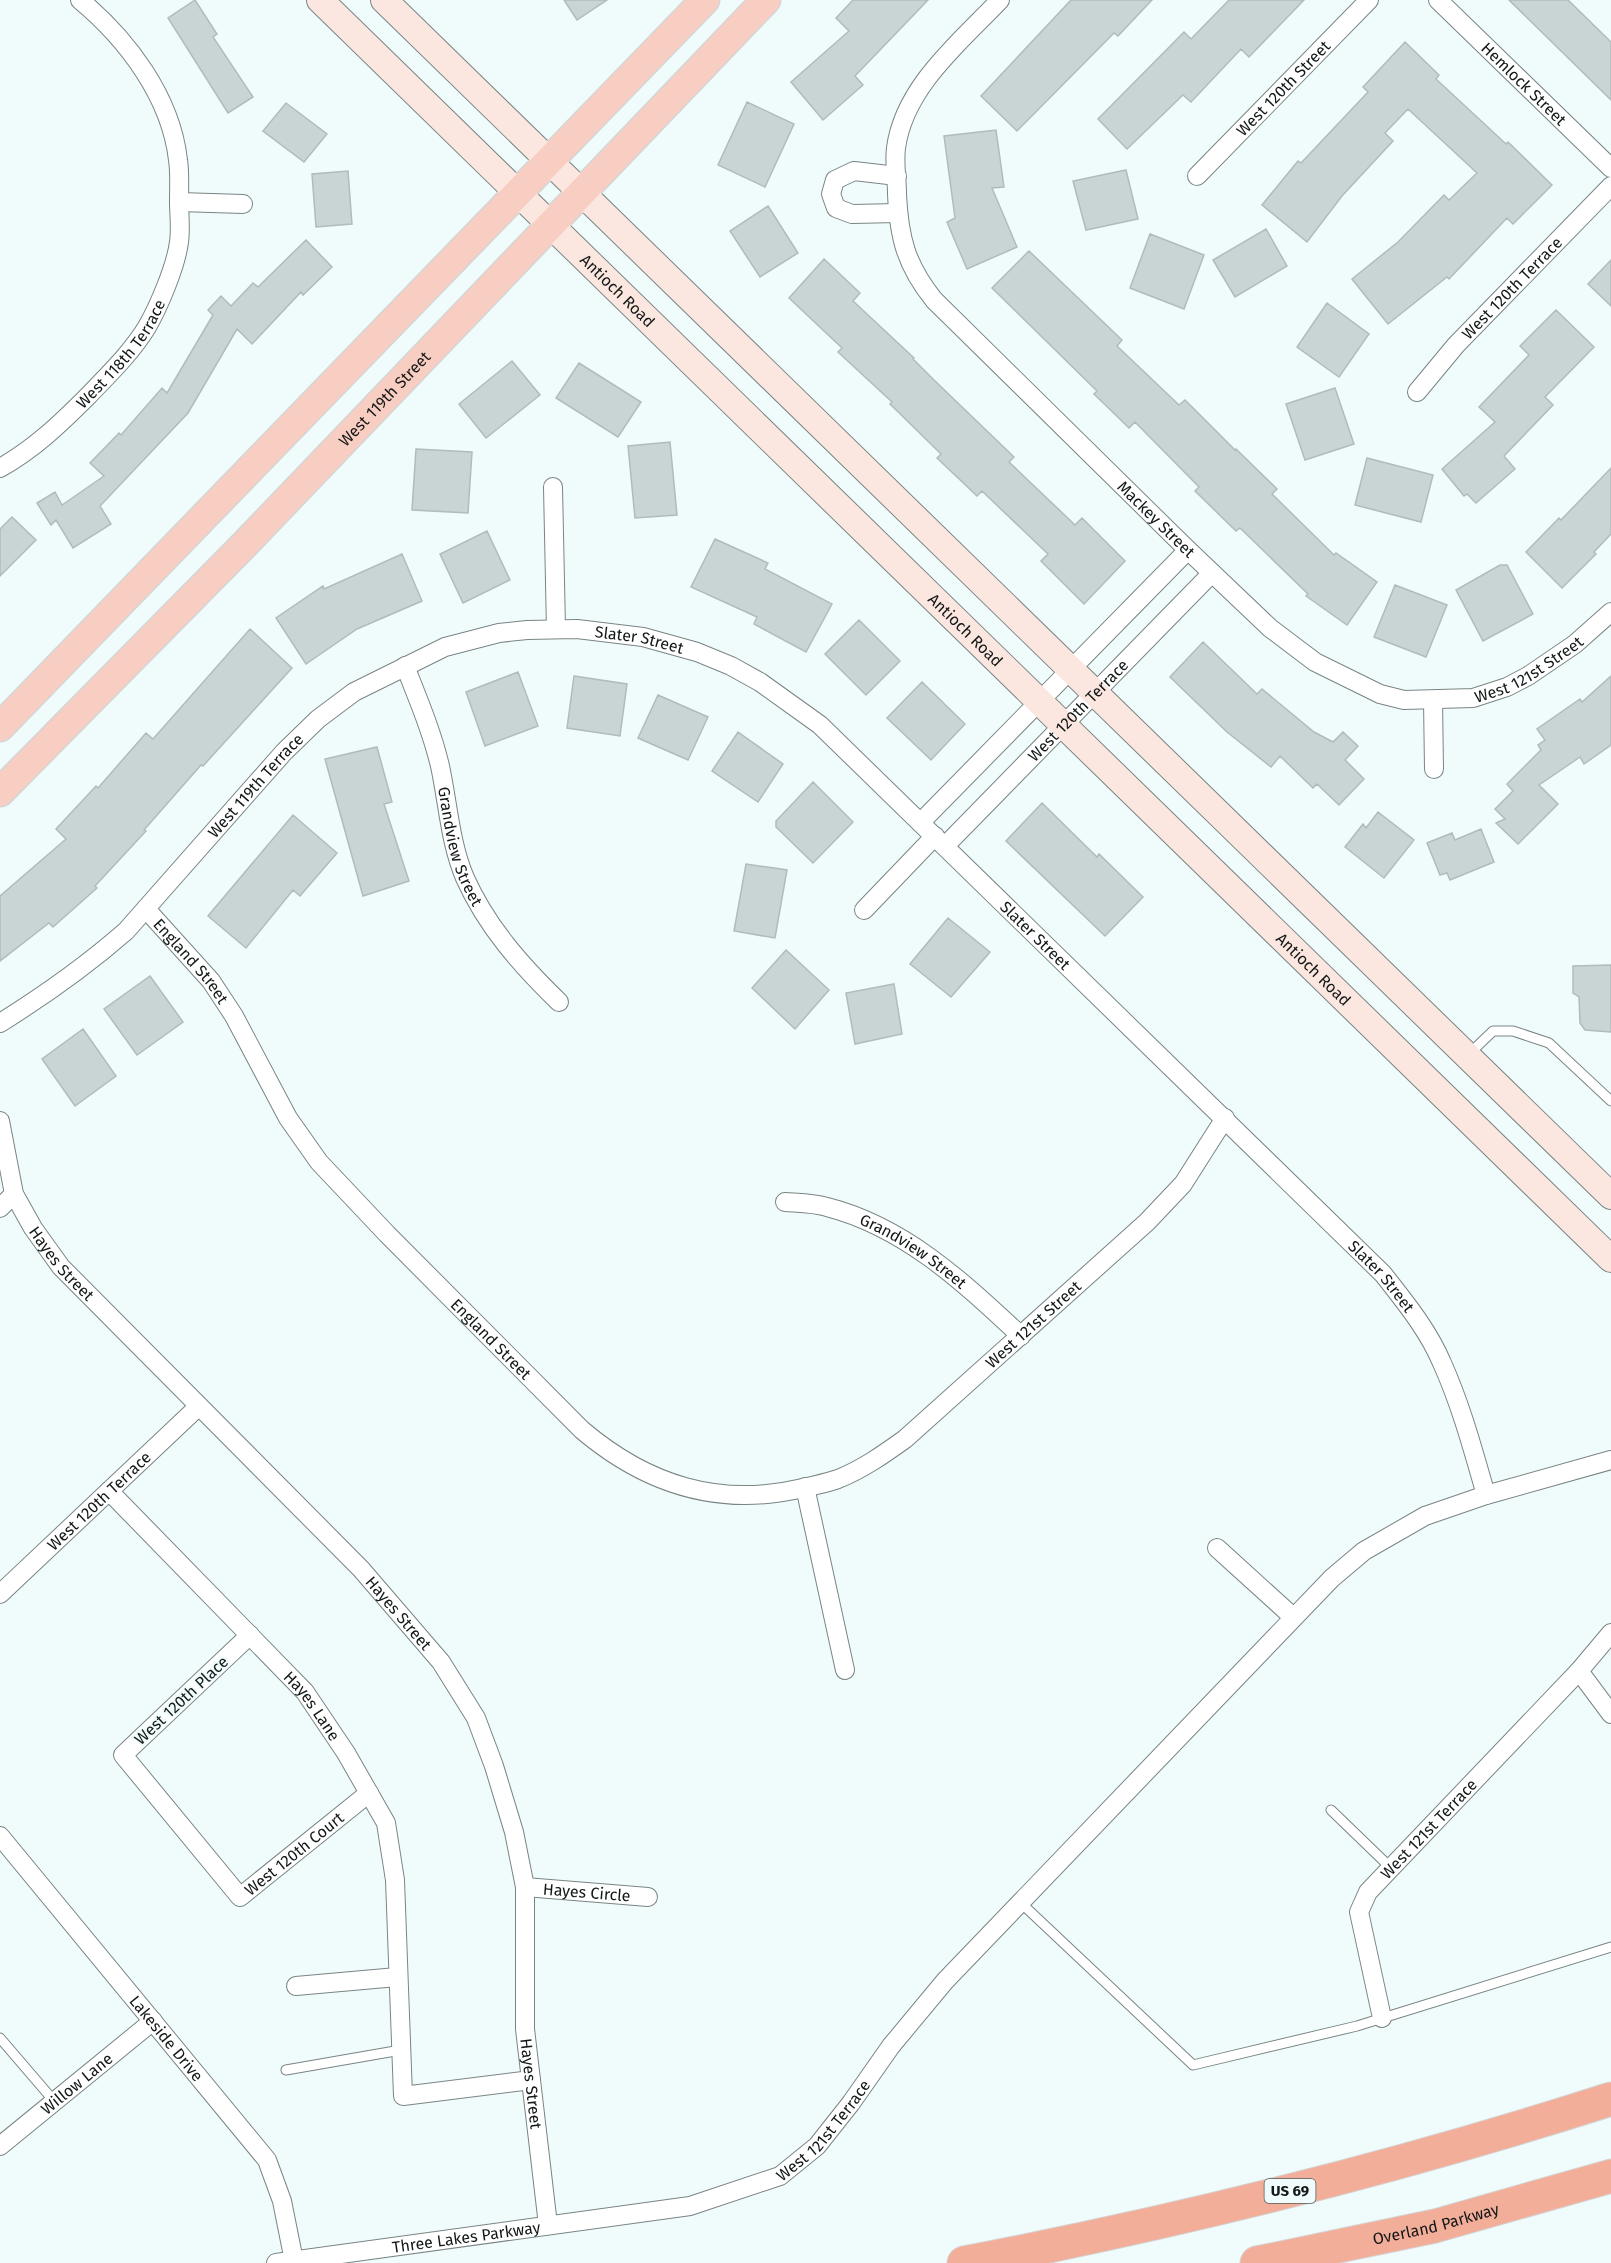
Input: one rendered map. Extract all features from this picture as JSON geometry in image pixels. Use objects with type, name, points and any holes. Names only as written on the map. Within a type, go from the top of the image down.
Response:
[{"type":"highway","name":"US 69","points":[[964,2263],[1046,2247],[1310,2187],[1517,2129],[1611,2099]]},
{"type":"highway","name":"Overland Parkway","points":[[1257,2263],[1435,2226],[1611,2176]]},
{"type":"main road","name":"Antioch Road","points":[[320,0],[1611,1259]]},
{"type":"main road","points":[[384,0],[1611,1196]]},
{"type":"main road","points":[[0,727],[705,0]]},
{"type":"main road","name":"West 119th Street","points":[[0,792],[244,544],[766,0]]},
{"type":"street","points":[[80,0],[127,47],[140,64],[161,103],[178,159],[179,202],[243,204]]},
{"type":"street","points":[[897,176],[854,171],[835,180],[831,194],[836,208],[852,214],[898,213],[897,176],[896,148],[906,116],[919,90],[948,54],[1000,0]]},
{"type":"street","name":"West 120th Street","points":[[1197,176],[1369,0]]},
{"type":"street","name":"Hemlock Street","points":[[1438,0],[1611,168]]},
{"type":"street","name":"West 120th Terrace","points":[[1417,392],[1456,345],[1611,186]]},
{"type":"street","name":"West 118th Terrace","points":[[0,468],[25,454],[54,430],[113,371],[147,326],[164,290],[179,242],[179,202]]},
{"type":"street","name":"Mackey Street","points":[[898,213],[905,254],[933,300],[1270,628],[1315,662],[1380,694],[1404,700],[1433,700]]},
{"type":"street","points":[[553,487],[556,629]]},
{"type":"street","name":"West 120th Terrace","points":[[921,822],[1188,550]]},
{"type":"street","name":"West 120th Terrace","points":[[864,910],[1063,725],[1212,573]]},
{"type":"street","name":"West 121st Street","points":[[1433,700],[1473,698],[1507,687],[1528,676],[1575,644],[1611,612]]},
{"type":"street","name":"West 119th Terrace","points":[[0,1023],[50,992],[126,931],[284,752],[318,719],[354,692],[445,647],[499,633],[556,629]]},
{"type":"street","name":"Slater Street","points":[[556,629],[577,629],[643,637],[697,652],[760,682],[820,725],[1359,1248],[1383,1274],[1416,1315],[1442,1361],[1458,1402],[1486,1495]]},
{"type":"street","name":"Grandview Street","points":[[405,666],[436,754],[454,841],[465,878],[485,917],[504,944],[560,1002]]},
{"type":"street","points":[[1433,700],[1434,769]]},
{"type":"street","name":"England Street","points":[[146,909],[211,981],[234,1016],[288,1118],[319,1162],[387,1234],[582,1430],[605,1450],[637,1469],[677,1485],[741,1496],[775,1494],[805,1487]]},
{"type":"street","name":"West 121st Street","points":[[805,1487],[837,1479],[870,1463],[905,1439],[1146,1222],[1183,1184],[1225,1118]]},
{"type":"street","name":"Hayes Street","points":[[0,1120],[14,1194],[33,1228],[60,1267],[361,1569],[441,1662],[476,1718],[514,1832],[525,1887],[525,2029],[548,2226]]},
{"type":"street","points":[[0,1208],[14,1194]]},
{"type":"street","name":"Grandview Street","points":[[785,1202],[824,1206],[848,1213],[876,1223],[900,1236],[971,1289],[1021,1336]]},
{"type":"street","name":"West 120th Terrace","points":[[0,1594],[199,1407]]},
{"type":"street","name":"West 121st Terrace","points":[[548,2226],[690,2206],[780,2176],[816,2146],[851,2103],[891,2046],[945,1981],[1332,1578],[1364,1551],[1425,1516],[1486,1495],[1611,1460]]},
{"type":"street","points":[[805,1487],[845,1670]]},
{"type":"street","name":"Hayes Lane","points":[[109,1491],[305,1692],[346,1753],[386,1823],[395,1880],[403,2096],[531,2080]]},
{"type":"street","points":[[1217,1548],[1293,1617]]},
{"type":"street","name":"West 121st Terrace","points":[[1382,2018],[1359,1912],[1368,1893],[1579,1671],[1611,1633]]},
{"type":"street","name":"West 120th Place","points":[[177,1821],[123,1755],[250,1635]]},
{"type":"street","points":[[1579,1671],[1611,1714]]},
{"type":"street","name":"West 120th Court","points":[[177,1821],[240,1897],[369,1793]]},
{"type":"street","name":"Lakeside Drive","points":[[0,1836],[267,2160],[282,2201],[285,2262]]},
{"type":"street","name":"Hayes Circle","points":[[525,1887],[648,1897]]},
{"type":"street","points":[[296,1986],[398,1977]]},
{"type":"street","name":"Willow Lane","points":[[1,2141],[153,2021]]},
{"type":"street","name":"Three Lakes Parkway","points":[[285,2262],[548,2226]]},
{"type":"lane","points":[[1467,1056],[1493,1032],[1513,1031],[1549,1043],[1611,1101]]},
{"type":"lane","points":[[1331,1810],[1391,1868]]},
{"type":"lane","points":[[1020,1902],[1193,2065],[1382,2018],[1611,1947]]},
{"type":"lane","points":[[0,2038],[54,2101]]},
{"type":"lane","points":[[286,2070],[401,2050]]},
{"type":"building","points":[[195,0],[217,34],[213,37],[253,97],[228,113],[168,18]]},
{"type":"building","points":[[564,0],[607,0],[577,20]]},
{"type":"building","points":[[853,0],[928,0],[855,76],[863,85],[823,120],[791,82],[849,31],[836,18]]},
{"type":"building","points":[[1071,0],[1152,0],[1118,36],[1114,33],[1017,131],[981,96]]},
{"type":"building","points":[[1229,0],[1304,0],[1249,57],[1241,49],[1191,102],[1183,95],[1127,149],[1098,119],[1184,32],[1191,39]]},
{"type":"building","points":[[1509,0],[1568,0],[1611,42],[1611,100]]},
{"type":"building","points":[[1405,42],[1439,75],[1436,79],[1506,144],[1508,142],[1552,185],[1513,224],[1507,218],[1449,279],[1447,277],[1388,324],[1352,279],[1398,242],[1444,195],[1449,200],[1477,173],[1408,109],[1385,133],[1393,141],[1342,196],[1307,242],[1262,205],[1298,161],[1301,163],[1368,92],[1363,87]]},
{"type":"building","points":[[747,102],[794,124],[765,187],[718,165]]},
{"type":"building","points":[[286,103],[327,134],[304,162],[263,131]]},
{"type":"building","points":[[996,130],[1004,187],[992,188],[1017,247],[967,269],[947,222],[955,218],[944,136]]},
{"type":"building","points":[[1126,170],[1138,219],[1086,230],[1073,181]]},
{"type":"building","points":[[348,171],[352,224],[316,227],[312,174]]},
{"type":"building","points":[[768,206],[798,253],[760,277],[730,231]]},
{"type":"building","points":[[1266,229],[1287,266],[1235,297],[1213,260]]},
{"type":"building","points":[[1150,234],[1204,255],[1184,309],[1130,288]]},
{"type":"building","points":[[306,240],[332,267],[303,295],[301,292],[252,344],[237,329],[188,413],[100,506],[111,524],[73,548],[56,520],[51,525],[37,503],[55,492],[62,505],[104,476],[90,463],[119,433],[121,435],[162,388],[167,393],[213,315],[208,310],[221,296],[231,306],[253,283],[258,287]]},
{"type":"building","points":[[1029,251],[1122,340],[1117,346],[1179,405],[1185,400],[1277,489],[1272,494],[1334,555],[1336,553],[1377,582],[1347,625],[1306,596],[1308,594],[1240,528],[1236,531],[1195,491],[1199,487],[1135,422],[1129,428],[1094,394],[1097,391],[992,288]]},
{"type":"building","points":[[824,259],[860,293],[853,301],[1014,457],[1009,462],[1075,525],[1082,518],[1125,561],[1084,604],[1041,561],[1048,554],[982,491],[977,496],[937,458],[941,454],[890,404],[892,402],[838,352],[842,348],[789,298]]},
{"type":"building","points":[[1611,260],[1611,306],[1588,284]]},
{"type":"building","points":[[1327,303],[1369,334],[1339,377],[1297,347]]},
{"type":"building","points":[[1556,310],[1594,347],[1545,397],[1553,405],[1504,456],[1515,469],[1476,503],[1467,494],[1464,496],[1442,469],[1495,422],[1479,407],[1529,355],[1520,346]]},
{"type":"building","points":[[512,361],[540,395],[486,438],[459,404]]},
{"type":"building","points":[[579,363],[641,402],[618,437],[556,398]]},
{"type":"building","points":[[1335,388],[1354,444],[1305,460],[1286,404]]},
{"type":"building","points":[[670,442],[677,515],[635,518],[628,446]]},
{"type":"building","points":[[416,449],[472,452],[468,513],[412,510]]},
{"type":"building","points":[[1367,458],[1433,475],[1421,522],[1355,505]]},
{"type":"building","points":[[1611,468],[1611,534],[1594,552],[1596,554],[1562,588],[1526,552],[1559,518],[1561,520]]},
{"type":"building","points":[[12,517],[36,540],[0,576],[0,529]]},
{"type":"building","points":[[487,531],[510,580],[463,603],[440,554]]},
{"type":"building","points":[[715,539],[768,563],[765,569],[832,604],[806,652],[754,624],[757,617],[691,587]]},
{"type":"building","points":[[402,554],[422,601],[357,629],[306,664],[276,618],[323,586],[324,589]]},
{"type":"building","points":[[1500,565],[1507,565],[1533,614],[1483,641],[1456,590]]},
{"type":"building","points":[[1395,585],[1447,605],[1426,657],[1374,637]]},
{"type":"building","points":[[859,620],[900,661],[866,695],[825,654]]},
{"type":"building","points":[[250,629],[292,668],[203,766],[201,765],[144,830],[146,831],[95,886],[97,888],[53,927],[49,923],[0,961],[0,896],[66,839],[56,829],[96,786],[98,788],[146,733],[153,739]]},
{"type":"building","points":[[1203,642],[1257,694],[1262,689],[1314,732],[1333,742],[1343,732],[1358,746],[1345,760],[1364,779],[1339,805],[1317,784],[1313,788],[1280,756],[1271,767],[1227,732],[1170,677]]},
{"type":"building","points":[[518,672],[538,726],[485,746],[466,692]]},
{"type":"building","points":[[574,676],[627,684],[620,736],[567,728]]},
{"type":"building","points":[[1611,676],[1611,745],[1584,764],[1580,757],[1539,785],[1558,804],[1518,844],[1496,823],[1505,819],[1495,809],[1513,791],[1507,784],[1541,750],[1538,745],[1545,740],[1537,729],[1580,699],[1582,702]]},
{"type":"building","points":[[922,682],[965,724],[931,760],[887,718]]},
{"type":"building","points":[[658,695],[708,717],[688,760],[638,738]]},
{"type":"building","points":[[738,732],[783,764],[758,802],[712,771]]},
{"type":"building","points":[[377,747],[392,802],[384,804],[409,881],[363,896],[325,759]]},
{"type":"building","points":[[813,782],[853,822],[813,863],[776,827],[776,821]]},
{"type":"building","points":[[1042,803],[1097,857],[1099,854],[1143,897],[1105,936],[1006,841]]},
{"type":"building","points":[[1378,812],[1414,840],[1384,878],[1345,847],[1363,824],[1366,828]]},
{"type":"building","points":[[293,815],[337,853],[300,896],[293,890],[246,948],[208,916]]},
{"type":"building","points":[[1481,829],[1494,862],[1450,880],[1447,873],[1440,875],[1427,843],[1452,833],[1455,840]]},
{"type":"building","points":[[746,864],[787,870],[775,938],[734,931]]},
{"type":"building","points":[[948,918],[990,952],[951,997],[910,964]]},
{"type":"building","points":[[786,950],[829,990],[795,1029],[752,988]]},
{"type":"building","points":[[1611,965],[1611,1032],[1585,1030],[1580,1023],[1579,997],[1573,993],[1573,966]]},
{"type":"building","points":[[150,976],[183,1022],[137,1055],[104,1009]]},
{"type":"building","points":[[894,984],[902,1034],[855,1044],[846,993]]},
{"type":"building","points":[[83,1029],[116,1076],[75,1106],[42,1059]]}]
